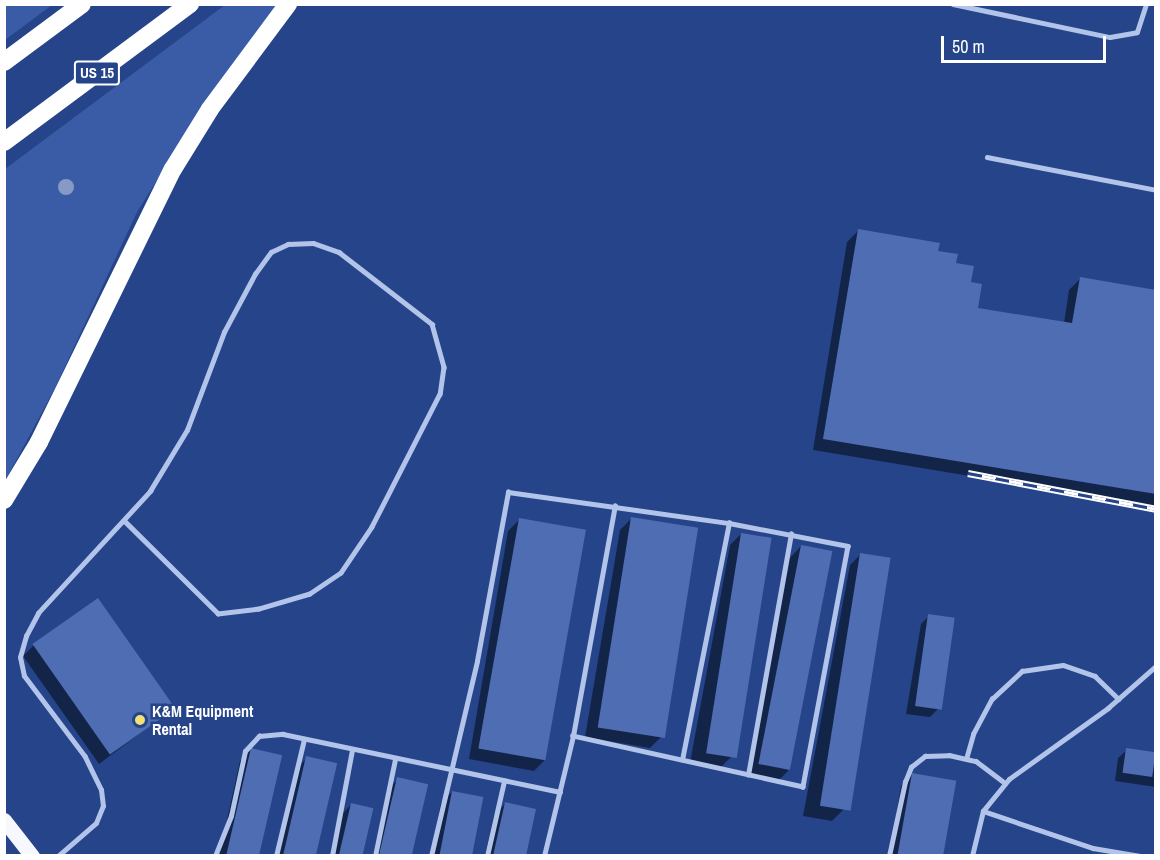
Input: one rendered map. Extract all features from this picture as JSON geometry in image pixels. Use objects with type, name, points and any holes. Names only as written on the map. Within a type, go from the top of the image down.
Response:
[{"type":"highway","points":[[4,62],[82,4]]},
{"type":"highway","name":"US 15","points":[[4,142],[190,4]]},
{"type":"highway","points":[[4,500],[39,442],[173,169],[210,109],[288,4]]},
{"type":"main road","points":[[4,820],[32,855]]},
{"type":"lane","points":[[953,4],[1110,38],[1137,32],[1146,4]]},
{"type":"lane","points":[[987,157],[1155,190]]},
{"type":"lane","points":[[58,855],[96,823],[103,806],[101,790],[85,757],[24,676],[20,657],[38,613],[150,491],[187,430],[224,332],[271,252],[288,244],[313,243],[339,252],[432,324],[444,367],[440,394],[372,527],[340,573],[310,594],[259,609],[218,614],[124,521]]},
{"type":"lane","points":[[431,855],[449,770],[477,660],[508,492],[729,523],[848,546],[803,787],[573,736]]},
{"type":"lane","points":[[544,855],[573,736],[615,506]]},
{"type":"lane","points":[[682,760],[729,523]]},
{"type":"lane","points":[[748,775],[791,534]]},
{"type":"lane","points":[[966,759],[973,734],[992,699],[1022,671],[1063,665],[1095,676],[1119,699]]},
{"type":"lane","points":[[972,855],[983,811],[1005,783],[1119,699],[1155,666]]},
{"type":"lane","points":[[215,855],[231,816],[245,751],[259,736],[283,734],[560,792]]},
{"type":"lane","points":[[276,855],[304,740]]},
{"type":"lane","points":[[332,855],[352,750]]},
{"type":"lane","points":[[889,855],[911,767],[925,756],[976,761],[1005,783]]},
{"type":"lane","points":[[375,855],[394,759]]},
{"type":"lane","points":[[487,855],[504,781]]},
{"type":"lane","points":[[983,811],[1092,848],[1141,855]]},
{"type":"shaded area","points":[[5,4],[52,4],[52,5],[5,40]]},
{"type":"shaded area","points":[[225,5],[280,5],[173,155],[137,212],[55,388],[5,481],[5,169]]},
{"type":"building","points":[[858,229],[940,243],[938,251],[958,254],[956,263],[974,266],[971,282],[982,284],[978,308],[1072,323],[1080,277],[1156,290],[1156,494],[823,439]]},
{"type":"building","points":[[631,517],[698,528],[665,738],[598,727]]},
{"type":"building","points":[[519,518],[586,530],[545,760],[478,748]]},
{"type":"building","points":[[741,533],[772,538],[737,758],[706,753]]},
{"type":"building","points":[[801,545],[832,551],[790,770],[758,764]]},
{"type":"building","points":[[860,553],[891,558],[851,811],[820,806]]},
{"type":"building","points":[[98,598],[175,709],[110,754],[32,644]]},
{"type":"building","points":[[928,614],[955,618],[942,710],[915,706]]},
{"type":"building","points":[[251,748],[282,755],[259,856],[226,856]]},
{"type":"building","points":[[1126,748],[1156,752],[1152,777],[1123,773]]},
{"type":"building","points":[[306,756],[337,763],[316,856],[283,855]]},
{"type":"building","points":[[912,773],[956,781],[943,856],[897,856]]},
{"type":"building","points":[[397,777],[428,784],[412,856],[379,856]]},
{"type":"building","points":[[452,791],[483,797],[472,856],[439,856]]},
{"type":"building","points":[[505,802],[536,809],[526,856],[493,856]]},
{"type":"building","points":[[351,803],[373,808],[362,856],[339,856]]},
{"type":"railway","points":[[968,473],[1156,509]]},
{"type":"place","name":"K&M Equipment Rental","points":[[140,720]]}]
